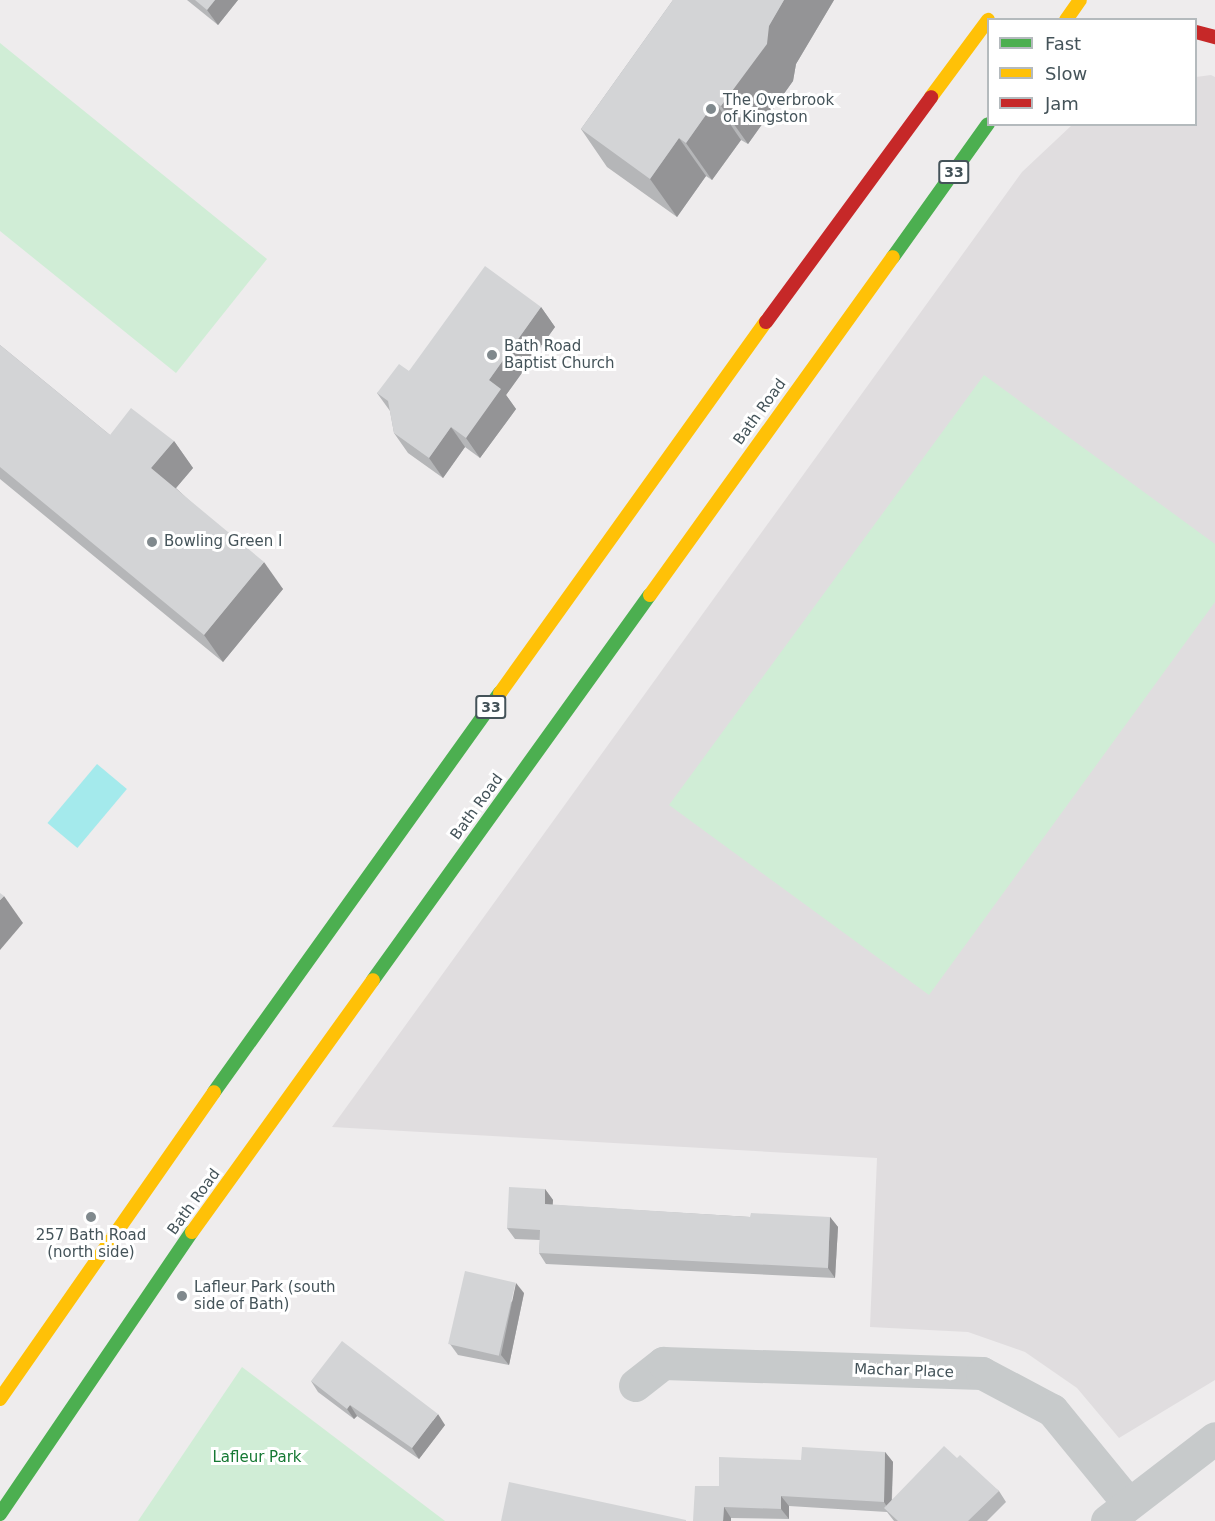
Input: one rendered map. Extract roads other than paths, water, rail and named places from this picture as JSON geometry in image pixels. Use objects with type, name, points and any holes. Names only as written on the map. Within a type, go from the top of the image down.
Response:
[{"type":"main road","points":[[1066,18],[1080,0]]},
{"type":"main road","name":"33","points":[[990,18],[999,6]]},
{"type":"main road","name":"33","points":[[0,1399],[90,1265],[730,371],[987,23]]},
{"type":"main road","points":[[1197,32],[1215,37]]},
{"type":"main road","name":"Bath Road","points":[[0,1514],[134,1313],[987,125]]},
{"type":"main road","points":[[919,219],[989,148]]},
{"type":"street","name":"Machar Place","points":[[635,1385],[663,1363],[982,1373],[1052,1410],[1118,1512]]},
{"type":"street","points":[[1118,1512],[1215,1438]]},
{"type":"water","points":[[97,764],[127,789],[77,848],[48,823]]},
{"type":"place","name":"The Overbrook of Kingston","points":[[711,109]]},
{"type":"place","name":"Bath Road Baptist Church","points":[[492,355]]},
{"type":"place","name":"Bowling Green I","points":[[152,542]]},
{"type":"place","name":"257 Bath Road (north side)","points":[[91,1217]]},
{"type":"place","name":"Lafleur Park (south side of Bath)","points":[[182,1296]]},
{"type":"park label","name":"Lafleur Park","points":[[257,1458]]}]
